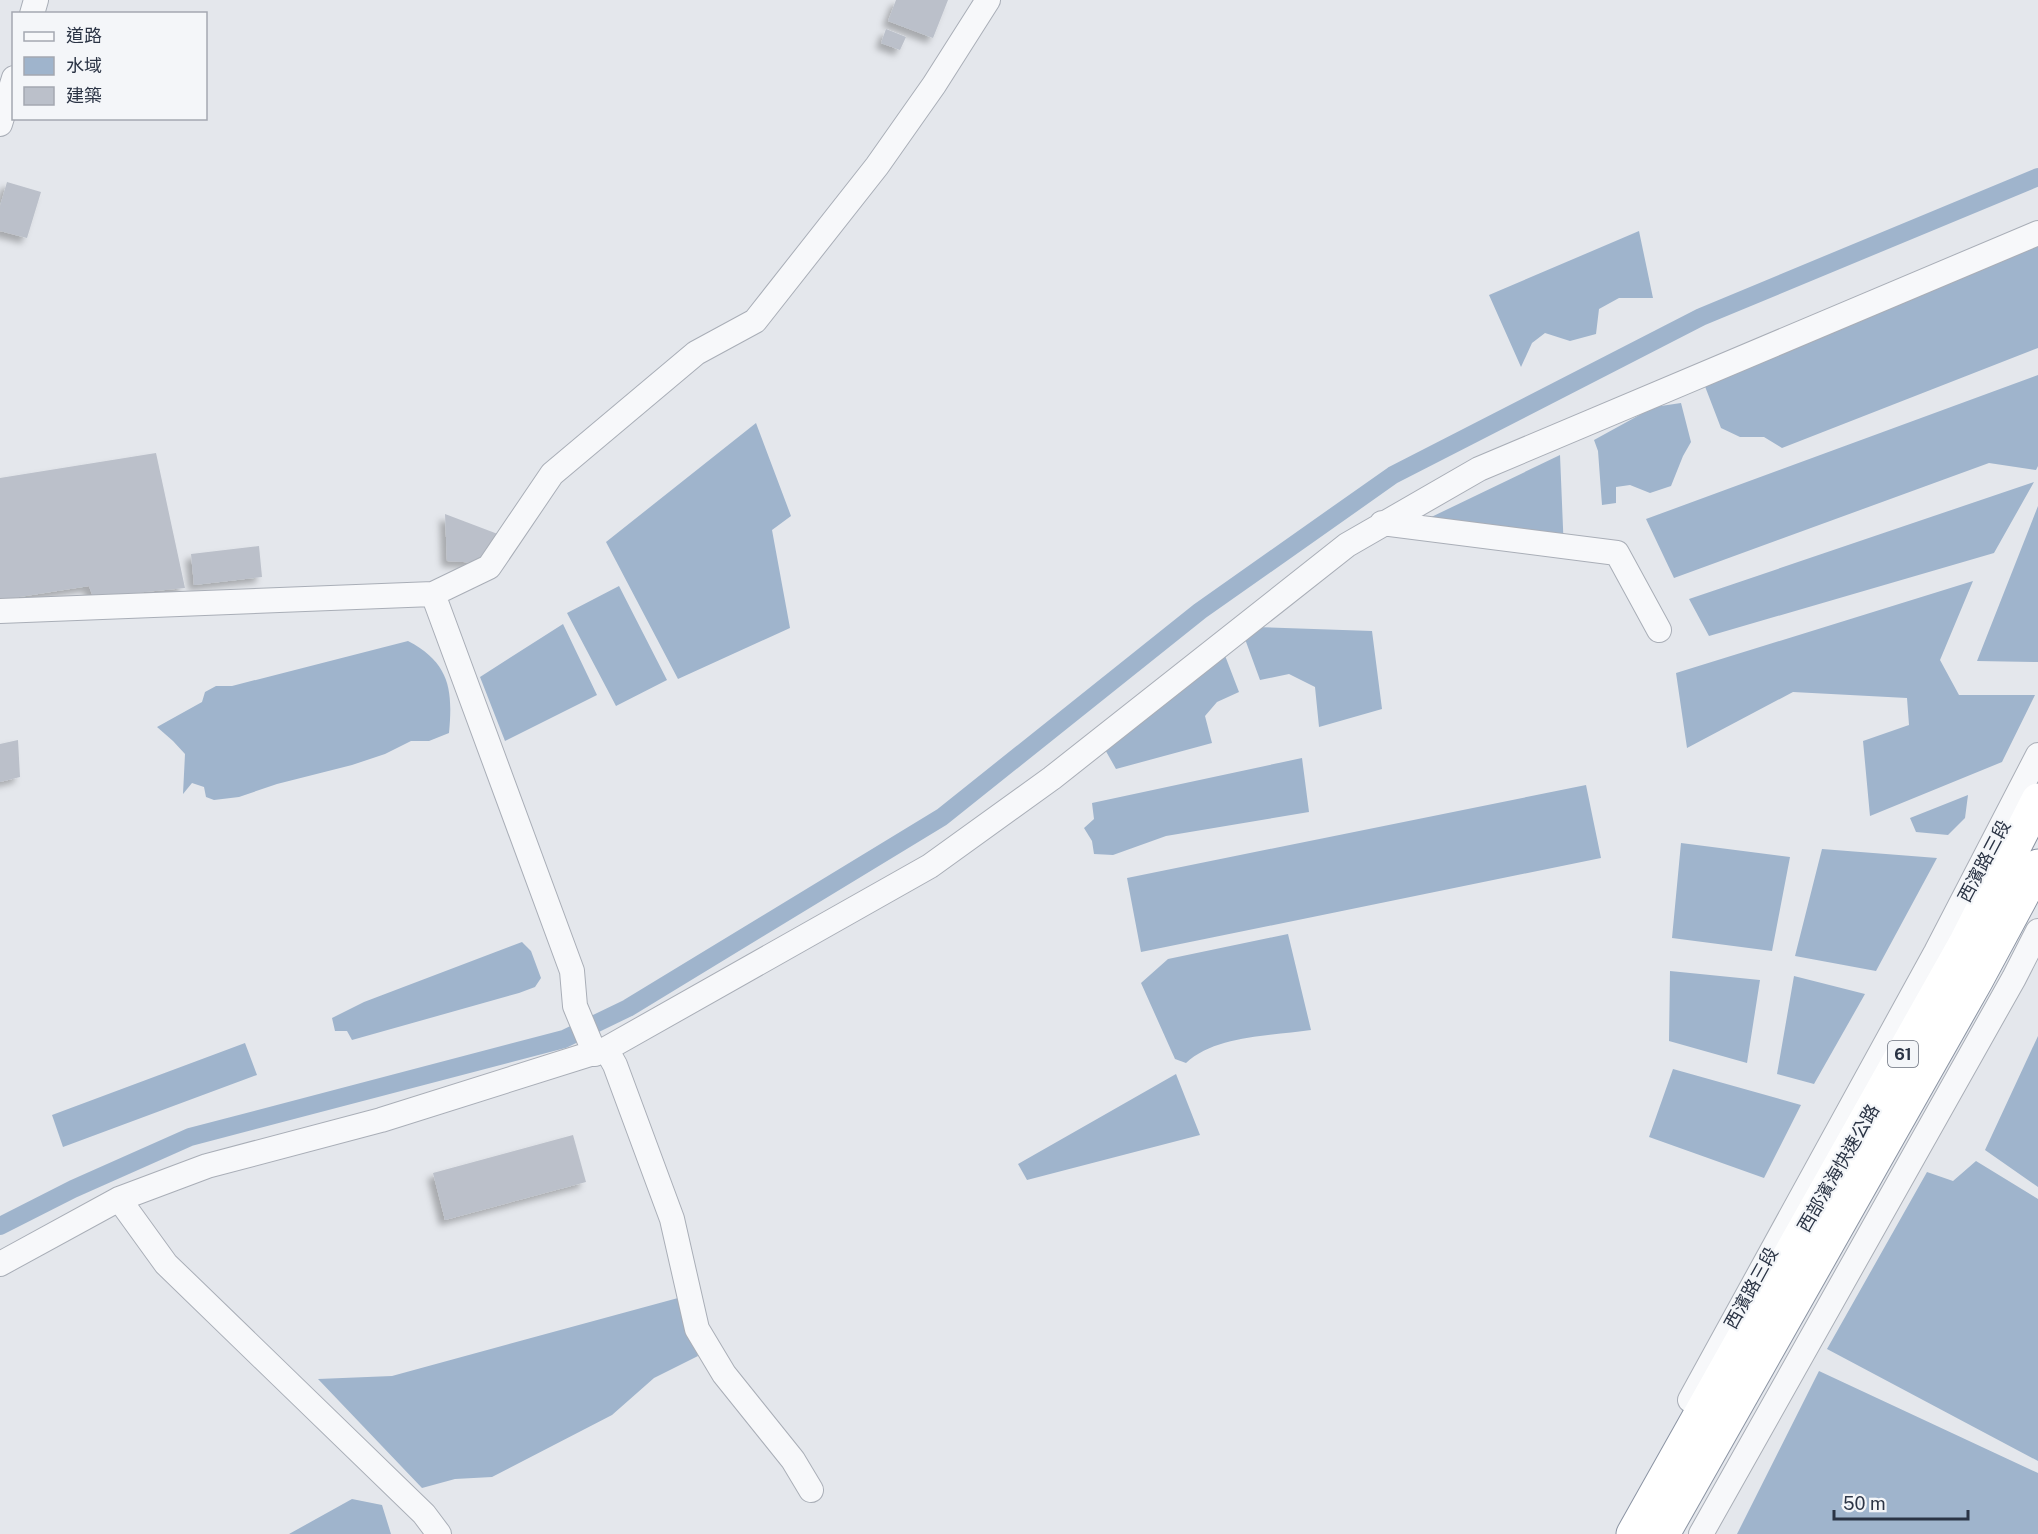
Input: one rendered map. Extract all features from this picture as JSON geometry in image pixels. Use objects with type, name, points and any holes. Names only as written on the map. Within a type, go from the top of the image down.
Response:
[{"type":"highway","name":"西部濱海快速公路","points":[[1633,1534],[1966,942],[2038,800]]},
{"type":"highway","name":"西部濱海快速公路","points":[[1663,1534],[1976,981],[2038,866]]},
{"type":"street","points":[[0,611],[433,594],[489,567],[552,474],[696,353],[755,321],[877,166],[934,85],[988,0]]},
{"type":"street","points":[[0,124],[12,85]]},
{"type":"street","points":[[0,1264],[119,1199],[207,1166],[381,1120],[600,1051],[930,866],[1052,778],[1347,545],[1382,523],[1479,469],[2038,233]]},
{"type":"street","points":[[1382,523],[1617,553],[1659,630]]},
{"type":"street","points":[[433,594],[572,971],[574,1006],[600,1051],[615,1065],[672,1219],[697,1329],[724,1374],[794,1460],[811,1490]]},
{"type":"street","name":"西濱路三段","points":[[1616,1534],[1936,952],[2038,755]]},
{"type":"street","points":[[1701,1534],[2008,989],[2038,931]]},
{"type":"street","points":[[119,1199],[165,1264],[424,1514],[439,1534]]},
{"type":"water","points":[[1639,231],[1653,298],[1619,298],[1599,309],[1596,334],[1570,341],[1545,333],[1532,343],[1521,367],[1489,295]]},
{"type":"water","points":[[2038,234],[2038,348],[1782,448],[1764,437],[1740,437],[1721,428],[1701,376]]},
{"type":"water","points":[[2038,375],[2038,466],[2036,470],[1989,463],[1674,578],[1646,519]]},
{"type":"water","points":[[1681,403],[1691,442],[1671,486],[1650,493],[1630,485],[1616,487],[1616,503],[1602,505],[1598,451],[1594,440],[1654,407]]},
{"type":"water","points":[[756,423],[791,516],[772,530],[790,628],[678,679],[606,542]]},
{"type":"water","points":[[1560,455],[1564,552],[1394,535]]},
{"type":"water","points":[[2034,482],[1994,553],[1709,636],[1689,599]]},
{"type":"water","points":[[2038,506],[2038,662],[1977,661]]},
{"type":"water","points":[[1973,581],[1940,660],[1959,695],[2035,695],[2002,762],[1870,816],[1863,741],[1909,725],[1907,698],[1793,692],[1687,748],[1676,673]]},
{"type":"water","points":[[619,586],[667,680],[616,706],[567,613]]},
{"type":"water","points":[[563,624],[597,695],[505,741],[480,677]]},
{"type":"water","points":[[1254,627],[1372,631],[1382,709],[1319,727],[1315,687],[1289,674],[1260,680],[1245,639]]},
{"type":"water","points":[[408,641],[433,659],[446,679],[450,704],[449,733],[429,741],[411,741],[385,754],[352,765],[277,784],[239,797],[214,800],[206,797],[204,787],[192,783],[183,794],[185,754],[157,727],[202,702],[205,692],[216,686],[232,686]]},
{"type":"water","points":[[1224,653],[1239,692],[1217,702],[1205,716],[1212,743],[1116,769],[1103,746]]},
{"type":"water","points":[[1302,758],[1309,812],[1166,836],[1113,855],[1094,854],[1092,841],[1084,828],[1094,819],[1092,803]]},
{"type":"water","points":[[1586,785],[1601,858],[1141,952],[1127,878]]},
{"type":"water","points":[[1968,795],[1965,818],[1948,835],[1916,832],[1910,818]]},
{"type":"water","points":[[1681,843],[1790,857],[1772,951],[1672,938]]},
{"type":"water","points":[[1822,849],[1937,858],[1876,971],[1795,956]]},
{"type":"water","points":[[1288,934],[1311,1030],[1228,1042],[1198,1054],[1186,1063],[1175,1059],[1141,983],[1168,959]]},
{"type":"water","points":[[522,942],[531,951],[541,978],[535,987],[352,1040],[347,1031],[335,1031],[332,1018],[364,1002]]},
{"type":"water","points":[[1670,971],[1760,980],[1747,1063],[1669,1041]]},
{"type":"water","points":[[1794,976],[1865,994],[1814,1084],[1777,1074]]},
{"type":"water","points":[[2038,1036],[2038,1187],[1985,1150]]},
{"type":"water","points":[[245,1043],[257,1075],[63,1147],[52,1115]]},
{"type":"water","points":[[1673,1069],[1801,1105],[1764,1178],[1649,1137]]},
{"type":"water","points":[[1176,1074],[1200,1135],[1027,1180],[1018,1164]]},
{"type":"water","points":[[1976,1161],[2038,1199],[2038,1461],[1827,1349],[1927,1172],[1953,1181]]},
{"type":"water","points":[[678,1298],[698,1356],[654,1378],[612,1415],[492,1477],[455,1479],[422,1488],[318,1379],[392,1376]]},
{"type":"water","points":[[1819,1371],[2038,1473],[2038,1534],[1737,1534]]},
{"type":"water","points":[[352,1499],[382,1505],[391,1534],[289,1534]]},
{"type":"building","points":[[896,0],[948,0],[933,38],[888,21]]},
{"type":"building","points":[[886,29],[906,37],[900,50],[881,43]]},
{"type":"building","points":[[7,182],[41,192],[27,238],[0,231],[0,206]]},
{"type":"building","points":[[156,453],[185,588],[93,597],[89,586],[0,600],[0,478]]},
{"type":"building","points":[[445,514],[503,536],[480,563],[447,561]]},
{"type":"building","points":[[259,546],[262,577],[194,585],[191,554]]},
{"type":"building","points":[[18,740],[20,777],[0,782],[0,744]]},
{"type":"building","points":[[573,1135],[586,1182],[445,1220],[433,1173]]},
{"type":"waterway","points":[[0,1226],[73,1189],[190,1137],[564,1039],[628,1008],[942,817],[1200,611],[1393,475],[1701,317],[2038,177]]}]
